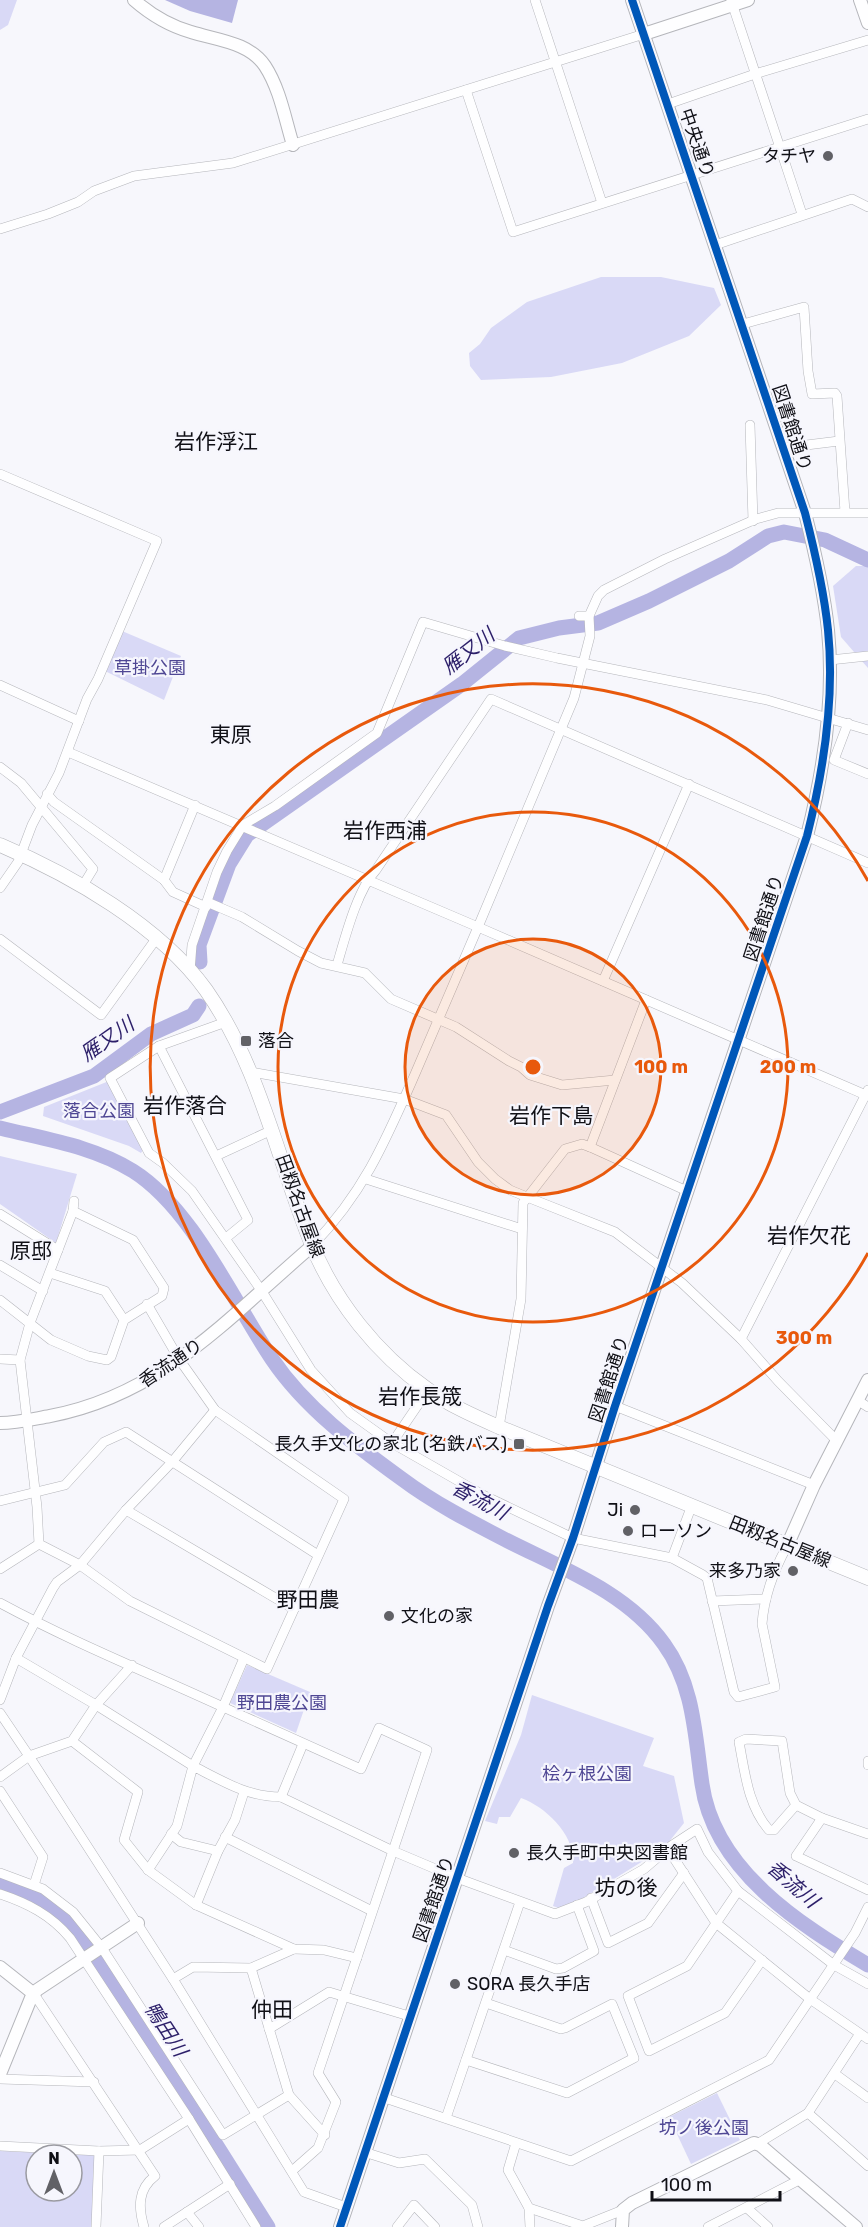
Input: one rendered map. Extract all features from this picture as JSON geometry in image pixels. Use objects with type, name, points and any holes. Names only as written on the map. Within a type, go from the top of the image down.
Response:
[{"type":"main road","name":"田籾名古屋線","points":[[0,845],[82,887],[126,914],[190,971],[206,990],[226,1022],[251,1072],[312,1246],[351,1314],[390,1359],[428,1390],[499,1427],[868,1578]]},
{"type":"street","points":[[134,0],[170,23],[190,32],[241,46],[261,60],[275,85],[293,145]]},
{"type":"street","points":[[535,0],[602,203]]},
{"type":"street","name":"中央通り","points":[[632,0],[733,296]]},
{"type":"street","points":[[0,229],[78,202],[94,191],[134,176],[226,165],[644,34],[732,2],[748,0]]},
{"type":"street","points":[[860,0],[868,23]]},
{"type":"street","points":[[732,2],[802,214]]},
{"type":"street","points":[[668,104],[755,74],[868,40]]},
{"type":"street","points":[[466,90],[513,232],[526,230],[692,173],[868,119]]},
{"type":"street","points":[[715,245],[852,199],[868,207]]},
{"type":"street","name":"図書館通り","points":[[340,2227],[409,2016],[573,1538],[687,1191],[740,1041],[807,836],[819,785],[828,717],[830,660],[825,604],[806,513],[782,448],[733,296]]},
{"type":"street","points":[[743,324],[804,307],[808,371],[812,394],[835,393],[837,396],[845,512]]},
{"type":"street","points":[[750,425],[753,521]]},
{"type":"street","points":[[782,448],[839,441]]},
{"type":"street","points":[[0,474],[157,541],[98,679],[87,699],[68,752],[40,807],[18,862],[0,888]]},
{"type":"street","points":[[312,1246],[336,1221],[366,1179],[389,1134],[561,729],[584,664],[590,629],[585,617],[598,596],[604,590],[665,559],[753,521],[778,513],[868,513]]},
{"type":"street","points":[[190,971],[192,945],[217,872],[243,826],[275,806],[377,733],[423,622],[584,664],[767,700],[868,730]]},
{"type":"street","points":[[830,660],[868,656]]},
{"type":"street","points":[[0,685],[80,721]]},
{"type":"street","points":[[337,965],[367,879],[376,870],[491,699],[868,863]]},
{"type":"street","points":[[848,723],[834,760],[868,774]]},
{"type":"street","points":[[68,752],[867,1094],[741,1338]]},
{"type":"street","points":[[0,767],[21,783],[93,869],[82,887]]},
{"type":"street","points":[[603,981],[689,784]]},
{"type":"street","points":[[47,794],[54,802],[164,880],[173,892],[221,907],[242,917],[321,963],[365,973],[391,999],[456,1027],[509,1061],[521,1066],[530,1075],[562,1085],[615,1080]]},
{"type":"street","points":[[164,880],[195,806]]},
{"type":"street","points":[[0,939],[101,1015],[156,939]]},
{"type":"street","points":[[590,1147],[646,1000]]},
{"type":"street","points":[[226,1022],[159,1046],[110,1078],[149,1153],[192,1191],[226,1238],[311,1370],[350,1413],[392,1443],[483,1495],[573,1538],[672,1558],[707,1578],[734,1692],[738,1697],[775,1687],[762,1624],[766,1599],[777,1565],[814,1485],[837,1441],[863,1404],[868,1380]]},
{"type":"street","points":[[159,1046],[248,1220],[226,1238]]},
{"type":"street","points":[[251,1072],[404,1099],[446,1115],[486,1172],[510,1190],[615,1232],[682,1283],[741,1338],[778,1381],[837,1441]]},
{"type":"street","points":[[216,1156],[272,1130]]},
{"type":"street","points":[[499,1427],[521,1299],[523,1203],[527,1197],[566,1149],[582,1144],[687,1191]]},
{"type":"street","points":[[366,1179],[522,1229]]},
{"type":"street","points":[[0,1300],[30,1323],[51,1340],[88,1356],[107,1360],[111,1358],[124,1320],[162,1296],[164,1288],[133,1240],[74,1206],[30,1323],[20,1360],[39,1544]]},
{"type":"street","points":[[0,1214],[58,1250]]},
{"type":"street","name":"香流通り","points":[[0,1423],[75,1411],[132,1389],[179,1359],[228,1321],[312,1246]]},
{"type":"street","points":[[0,1265],[43,1291]]},
{"type":"street","points":[[50,1273],[105,1291],[124,1320]]},
{"type":"street","points":[[39,1544],[80,1565],[130,1601],[267,1669],[344,1499],[215,1410],[179,1359],[147,1304]]},
{"type":"street","points":[[0,1359],[20,1360]]},
{"type":"street","points":[[392,1443],[428,1390]]},
{"type":"street","points":[[615,1406],[814,1485]]},
{"type":"street","points":[[0,1700],[16,1658],[57,1582],[80,1565],[215,1410]]},
{"type":"street","points":[[0,1500],[65,1485],[104,1442],[126,1432],[318,1555]]},
{"type":"street","points":[[672,1558],[692,1505]]},
{"type":"street","points":[[126,1510],[294,1609]]},
{"type":"street","points":[[0,1569],[39,1544]]},
{"type":"street","points":[[712,1601],[766,1599]]},
{"type":"street","points":[[0,1603],[35,1622],[361,1770],[379,1728],[427,1750],[318,2073],[336,2102],[318,2148],[292,2170]]},
{"type":"street","points":[[16,1658],[193,1766],[244,1792],[281,1797],[393,1851],[457,1878],[555,1914],[591,1898],[644,1869],[697,1829],[708,1852],[738,1891],[835,1963],[868,1984]]},
{"type":"street","points":[[148,1870],[177,1826],[193,1766],[223,1707],[244,1658]]},
{"type":"street","points":[[0,1777],[29,1756],[72,1741],[96,1705],[132,1665]]},
{"type":"street","points":[[0,1713],[138,1923],[304,2192],[346,2207]]},
{"type":"street","points":[[796,1805],[774,1830],[769,1830],[758,1818],[750,1795],[739,1742],[746,1739],[782,1741],[790,1792],[796,1805],[822,1818],[868,1834]]},
{"type":"street","points":[[72,1741],[138,1792],[124,1840],[148,1870],[196,1905],[294,1949],[324,1950],[357,1958]]},
{"type":"street","points":[[281,1797],[303,1744]]},
{"type":"street","points":[[0,1791],[43,1857],[34,1885]]},
{"type":"street","points":[[196,1905],[218,1851],[235,1820],[244,1792]]},
{"type":"street","points":[[822,1818],[796,1856],[868,1890]]},
{"type":"street","points":[[171,1834],[181,1842],[218,1851]]},
{"type":"street","points":[[225,1837],[372,1911]]},
{"type":"street","points":[[529,2208],[583,2226],[623,2210],[632,2203],[730,2154],[757,2144],[808,2113],[864,2037],[810,1999],[716,1923],[668,1849]]},
{"type":"street","points":[[591,1898],[608,1944],[648,1923],[684,1873]]},
{"type":"street","points":[[0,1874],[34,1885],[54,1896],[73,1912],[223,2135],[289,2095]]},
{"type":"street","points":[[738,1891],[687,1966],[628,1996],[649,2051],[726,2013],[762,1960]]},
{"type":"street","points":[[0,1894],[26,1903],[55,1922],[70,1938],[189,2119],[256,2227]]},
{"type":"street","points":[[446,2118],[520,1902]]},
{"type":"street","points":[[504,1950],[556,1969],[563,1968],[594,1951],[577,1905]]},
{"type":"street","points":[[382,2097],[571,2161],[769,2060],[857,1930],[868,1907]]},
{"type":"street","points":[[0,2074],[34,1994],[40,1987],[100,1950],[138,1923]]},
{"type":"street","points":[[857,1930],[868,1932]]},
{"type":"street","points":[[173,1979],[193,1967],[251,1968],[294,1949]]},
{"type":"street","points":[[0,1967],[34,1994],[156,2176],[146,2183],[142,2193],[139,2211],[144,2227]]},
{"type":"street","points":[[251,1968],[289,2095],[325,2135]]},
{"type":"street","points":[[269,2029],[329,1992],[409,2016]]},
{"type":"street","points":[[466,2060],[567,2093],[634,2058],[612,2004],[561,2029],[486,2003]]},
{"type":"street","points":[[835,2074],[868,2098]]},
{"type":"street","points":[[0,2079],[94,2082]]},
{"type":"street","points":[[808,2113],[868,2166]]},
{"type":"street","points":[[0,2146],[99,2151],[140,2150],[189,2119]]},
{"type":"street","points":[[516,2143],[508,2172],[529,2208],[530,2227]]},
{"type":"street","points":[[757,2144],[856,2227]]},
{"type":"street","points":[[96,2227],[99,2151]]},
{"type":"street","points":[[364,2152],[399,2163],[425,2159],[472,2205],[478,2227]]},
{"type":"street","points":[[708,2227],[801,2179]]},
{"type":"street","points":[[164,2227],[230,2184]]},
{"type":"street","points":[[397,2227],[414,2205],[435,2227]]},
{"type":"street","points":[[747,2208],[768,2227]]},
{"type":"street","points":[[622,2227],[623,2210]]},
{"type":"street","points":[[188,2212],[200,2227]]},
{"type":"green space","points":[[0,0],[17,0],[8,25],[0,30]]},
{"type":"green space","points":[[601,277],[661,277],[714,288],[721,305],[689,336],[622,363],[551,377],[481,380],[470,366],[469,353],[480,344],[491,328],[527,302]]},
{"type":"green space","points":[[856,566],[868,566],[868,668],[841,637],[833,586]]},
{"type":"green space","name":"草掛公園","points":[[122,631],[181,656],[164,700],[105,671]]},
{"type":"green space","name":"落合公園","points":[[109,1081],[143,1150],[141,1153],[129,1146],[43,1116],[44,1107]]},
{"type":"green space","points":[[0,1156],[77,1174],[56,1243],[0,1204]]},
{"type":"green space","name":"野田農公園","points":[[247,1665],[310,1692],[296,1733],[230,1703]]},
{"type":"green space","name":"桧ヶ根公園","points":[[532,1695],[654,1738],[643,1766],[674,1776],[684,1823],[664,1848],[564,1910],[553,1906],[564,1868],[573,1863],[569,1842],[557,1823],[540,1808],[521,1798],[510,1817],[499,1817],[497,1824],[485,1821],[521,1735]]},
{"type":"green space","name":"坊ノ後公園","points":[[717,2093],[740,2140],[691,2164],[669,2117]]},
{"type":"green space","points":[[0,2151],[24,2152],[24,2203],[84,2203],[84,2155],[93,2155],[96,2158],[93,2227],[0,2227]]},
{"type":"shaded area","points":[[165,0],[238,0],[232,23],[190,11]]},
{"type":"waterway","name":"雁又川","points":[[200,962],[199,945],[229,864],[247,835],[462,684],[519,638],[559,628],[598,623],[649,601],[729,561],[768,536],[784,532],[825,540],[868,560]]},
{"type":"waterway","name":"雁又川","points":[[0,1112],[94,1076],[151,1034],[193,1015],[199,1006]]},
{"type":"waterway","name":"香流川","points":[[0,1128],[68,1144],[102,1155],[133,1171],[154,1187],[193,1231],[272,1359],[315,1410],[366,1453],[427,1496],[479,1526],[592,1583],[631,1610],[649,1626],[664,1644],[682,1676],[692,1711],[702,1784],[710,1815],[723,1843],[742,1868],[788,1912],[868,1965]]},
{"type":"waterway","name":"鴨田川","points":[[0,1885],[33,1896],[51,1905],[81,1935],[268,2227]]},
{"type":"cycle path","points":[[340,2227],[807,836],[823,760],[829,708],[830,656],[819,572],[805,513],[632,0]]},
{"type":"place","name":"タチヤ","points":[[828,156]]},
{"type":"place","name":"落合","points":[[246,1041]]},
{"type":"place","name":"長久手文化の家北 (名鉄バス)","points":[[519,1444]]},
{"type":"place","name":"Ji","points":[[635,1510]]},
{"type":"place","name":"ローソン","points":[[628,1531]]},
{"type":"place","name":"来多乃家","points":[[793,1571]]},
{"type":"place","name":"文化の家","points":[[389,1616]]},
{"type":"place","name":"長久手町中央図書館","points":[[514,1853]]},
{"type":"place","name":"SORA 長久手店","points":[[455,1984]]},
{"type":"district","name":"岩作浮江","points":[[216,441]]},
{"type":"district","name":"東原","points":[[231,734]]},
{"type":"district","name":"岩作西浦","points":[[385,830]]},
{"type":"district","name":"岩作落合","points":[[185,1105]]},
{"type":"district","name":"岩作下島","points":[[551,1115]]},
{"type":"district","name":"岩作欠花","points":[[809,1235]]},
{"type":"district","name":"原邸","points":[[31,1250]]},
{"type":"district","name":"岩作長筬","points":[[420,1396]]},
{"type":"district","name":"野田農","points":[[308,1599]]},
{"type":"district","name":"坊の後","points":[[626,1887]]},
{"type":"district","name":"仲田","points":[[272,2009]]}]
